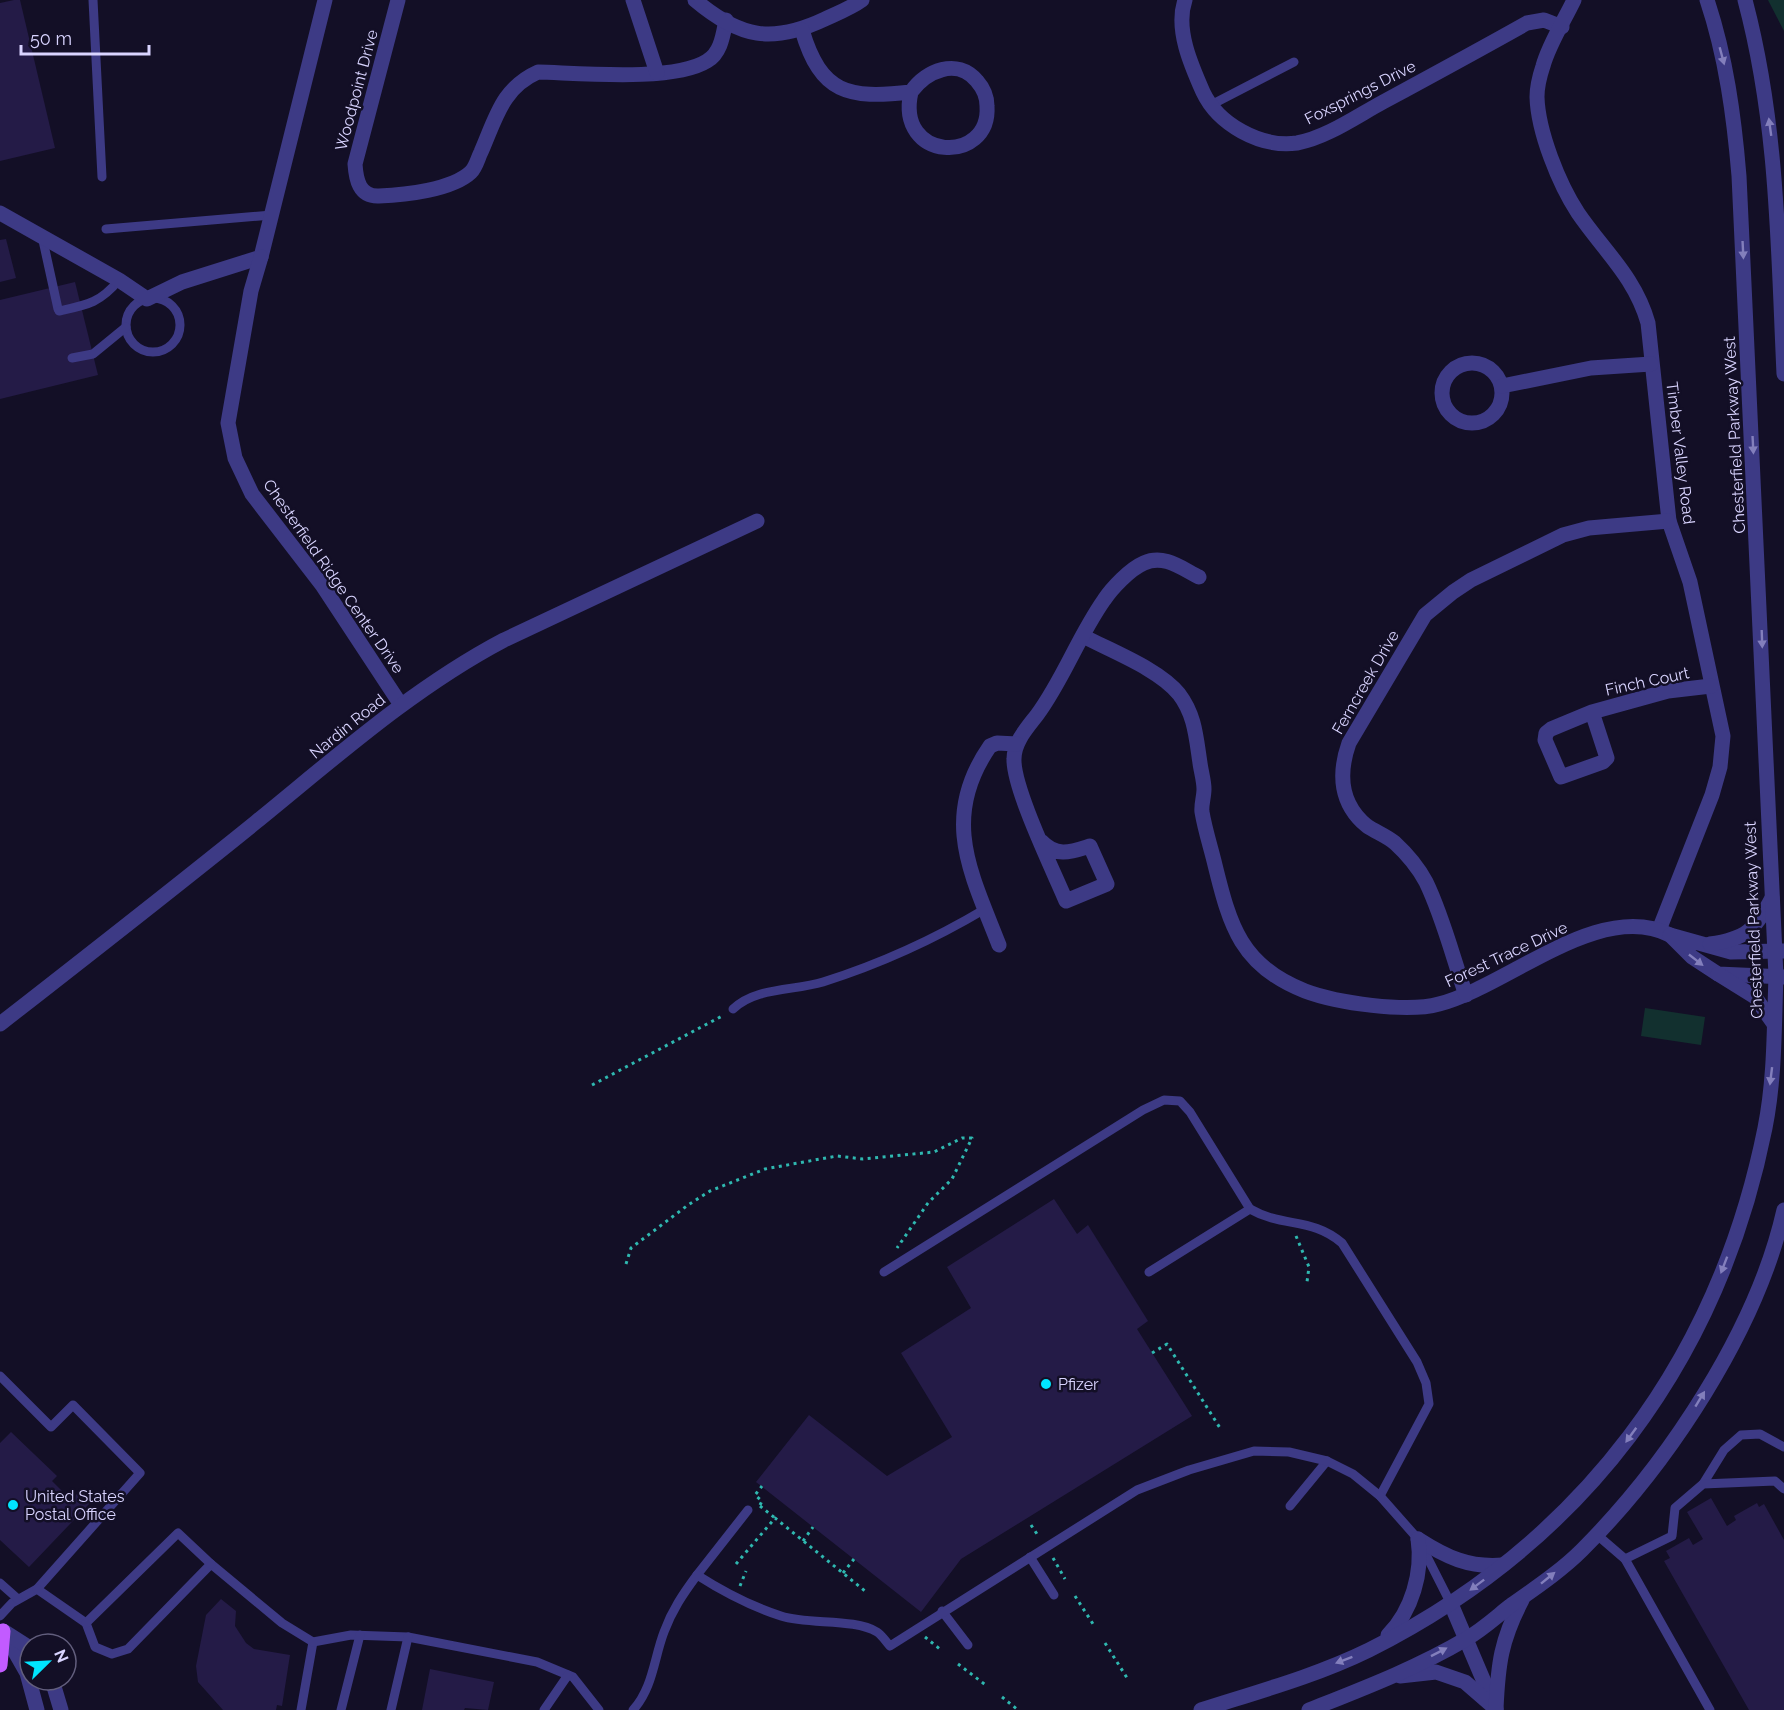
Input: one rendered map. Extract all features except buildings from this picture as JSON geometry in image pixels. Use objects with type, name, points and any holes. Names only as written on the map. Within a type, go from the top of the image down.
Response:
[{"type":"main road","points":[[0,1665],[1,1625]]},
{"type":"street","name":"Chesterfield Ridge Center Drive","points":[[325,0],[299,111],[251,291],[228,423],[235,458],[252,494],[322,585],[401,705]]},
{"type":"street","name":"Woodpoint Drive","points":[[398,0],[355,164],[356,180],[363,192],[376,197],[445,187],[460,180],[472,170],[506,95],[520,80],[538,72],[657,73],[692,67],[709,60],[721,44],[726,20]]},
{"type":"street","points":[[633,0],[657,73]]},
{"type":"street","points":[[695,0],[757,36],[802,30],[862,0]]},
{"type":"street","name":"Foxsprings Drive","points":[[1185,0],[1181,24],[1197,78],[1209,106],[1228,125],[1275,142],[1297,143],[1346,123],[1527,23],[1544,20],[1562,27]]},
{"type":"street","name":"Timber Valley Road","points":[[1574,0],[1543,64],[1537,97],[1553,161],[1578,212],[1610,252],[1641,299],[1648,323],[1669,521],[1690,582],[1711,686],[1724,736],[1720,766],[1665,933]]},
{"type":"street","name":"Chesterfield Parkway West","points":[[1201,1710],[1299,1677],[1380,1644],[1451,1604],[1539,1537],[1609,1465],[1661,1394],[1707,1310],[1744,1213],[1766,1127],[1780,976],[1772,898],[1761,602],[1739,176],[1729,88],[1707,0]]},
{"type":"street","points":[[1745,0],[1756,42],[1773,150],[1784,374]]},
{"type":"street","points":[[802,30],[810,58],[823,77],[840,88],[885,95],[911,92],[920,79],[932,71],[943,68],[963,71],[975,78],[987,97],[988,115],[983,129],[970,142],[955,148],[936,147],[923,140],[913,128],[908,106],[911,92]]},
{"type":"street","points":[[0,213],[119,280],[147,299],[182,282],[261,257]]},
{"type":"street","points":[[1466,363],[1477,363],[1490,369],[1502,386],[1501,403],[1496,412],[1483,422],[1473,423],[1459,420],[1451,414],[1443,400],[1445,381],[1450,372],[1466,363]]},
{"type":"street","points":[[1502,386],[1591,368],[1651,364]]},
{"type":"street","name":"Nardin Road","points":[[0,1024],[178,886],[401,705],[478,654],[504,640],[757,521]]},
{"type":"street","name":"Ferncreek Drive","points":[[1466,995],[1426,883],[1412,860],[1393,841],[1367,825],[1351,808],[1342,784],[1341,763],[1349,743],[1425,615],[1453,592],[1471,580],[1563,535],[1589,528],[1669,521]]},
{"type":"street","points":[[1041,841],[1057,853],[1067,854],[1090,846],[1107,884],[1066,901],[1041,841],[1017,780],[1014,759],[1017,744],[1049,699],[1104,599],[1143,563],[1164,560],[1199,578]]},
{"type":"street","name":"Forest Trace Drive","points":[[1083,636],[1168,682],[1189,712],[1197,730],[1204,787],[1202,811],[1233,929],[1252,956],[1272,973],[1305,991],[1370,1004],[1398,1008],[1423,1008],[1466,995],[1598,930],[1633,926],[1710,944],[1731,952],[1779,951]]},
{"type":"street","name":"Finch Court","points":[[1592,712],[1607,758],[1594,766],[1561,777],[1545,740],[1546,734],[1592,712],[1668,691],[1711,686]]},
{"type":"street","points":[[999,945],[967,864],[962,815],[967,790],[990,746],[997,742],[1017,744]]},
{"type":"street","points":[[1710,944],[1732,941],[1747,933],[1757,924],[1772,898]]},
{"type":"street","points":[[1665,933],[1692,957],[1755,997],[1774,1024]]},
{"type":"street","points":[[1718,974],[1780,976]]},
{"type":"street","points":[[1309,1710],[1389,1677],[1467,1638],[1581,1551],[1670,1449],[1710,1382],[1738,1332],[1755,1293],[1784,1210]]},
{"type":"street","points":[[1380,1644],[1397,1627],[1408,1607],[1418,1574],[1418,1539],[1459,1562],[1482,1566],[1503,1565]]},
{"type":"street","points":[[1496,1709],[1498,1664],[1506,1631],[1523,1597]]},
{"type":"street","points":[[1451,1604],[1496,1709]]},
{"type":"street","points":[[1,1625],[18,1638]]},
{"type":"street","points":[[1,1625],[27,1673],[37,1710]]},
{"type":"street","points":[[1389,1677],[1436,1671],[1465,1682],[1496,1709]]},
{"type":"street","points":[[56,1692],[61,1710]]},
{"type":"lane","points":[[93,0],[102,177]]},
{"type":"lane","points":[[1209,106],[1294,62]]},
{"type":"lane","points":[[106,229],[272,214]]},
{"type":"lane","points":[[42,237],[58,310],[94,302],[107,294],[119,280]]},
{"type":"lane","points":[[72,358],[93,354],[126,327],[131,309],[147,299],[163,300],[176,310],[180,326],[175,341],[162,351],[146,351],[132,342],[126,327]]},
{"type":"lane","points":[[733,1009],[744,998],[821,982],[882,961],[939,937],[985,909]]},
{"type":"lane","points":[[884,1272],[1143,1110],[1164,1100],[1180,1101],[1190,1112],[1250,1209],[1266,1218],[1313,1225],[1329,1231],[1342,1243],[1417,1362],[1426,1383],[1429,1404],[1380,1496]]},
{"type":"lane","points":[[1149,1272],[1250,1209]]},
{"type":"lane","points":[[1,1625],[18,1599],[37,1589],[140,1473],[73,1405],[51,1427],[2,1380]]},
{"type":"lane","points":[[1625,1560],[1672,1536],[1675,1508],[1703,1484],[1724,1450],[1741,1435],[1760,1434],[1784,1448]]},
{"type":"lane","points":[[697,1575],[780,1616],[807,1622],[854,1625],[877,1632],[890,1646],[942,1611],[1137,1490],[1189,1470],[1254,1452],[1288,1452],[1327,1461],[1353,1474],[1380,1496],[1418,1539],[1451,1604]]},
{"type":"lane","points":[[1290,1506],[1327,1461]]},
{"type":"lane","points":[[1703,1484],[1775,1482],[1784,1489]]},
{"type":"lane","points":[[633,1710],[655,1671],[663,1634],[676,1602],[748,1510]]},
{"type":"lane","points":[[86,1623],[178,1533],[211,1564],[282,1623],[313,1642],[360,1635],[408,1637],[537,1662],[573,1677],[599,1710]]},
{"type":"lane","points":[[1596,1534],[1625,1560],[1710,1710]]},
{"type":"lane","points":[[1030,1557],[1054,1595]]},
{"type":"lane","points":[[37,1589],[86,1623],[95,1647],[112,1654],[128,1649],[211,1564]]},
{"type":"lane","points":[[0,1583],[18,1599]]},
{"type":"lane","points":[[942,1611],[968,1645]]},
{"type":"lane","points":[[341,1710],[360,1635]]},
{"type":"lane","points":[[391,1710],[408,1637]]},
{"type":"lane","points":[[301,1710],[313,1642]]},
{"type":"lane","points":[[544,1710],[568,1675]]},
{"type":"path","points":[[592,1085],[715,1022],[733,1009]]},
{"type":"path","points":[[626,1264],[631,1248],[688,1204],[724,1184],[765,1169],[837,1156],[863,1159],[934,1152],[962,1138],[972,1138],[952,1179],[928,1203],[899,1244],[895,1251],[897,1264]]},
{"type":"path","points":[[1296,1236],[1309,1266],[1307,1282]]},
{"type":"path","points":[[1152,1353],[1167,1344],[1220,1428]]},
{"type":"path","points":[[760,1506],[762,1501],[755,1496],[762,1486]]},
{"type":"path","points":[[736,1564],[775,1518],[865,1591]]},
{"type":"path","points":[[1031,1525],[1039,1536]]},
{"type":"path","points":[[803,1541],[813,1527]]},
{"type":"path","points":[[1052,1557],[1065,1579]]},
{"type":"path","points":[[843,1573],[854,1559]]},
{"type":"path","points":[[1075,1596],[1095,1627]]},
{"type":"path","points":[[924,1636],[942,1650]]},
{"type":"path","points":[[1105,1643],[1129,1681]]},
{"type":"path","points":[[958,1664],[987,1686]]},
{"type":"path","points":[[1002,1697],[1018,1710]]},
{"type":"green space","points":[[1768,0],[1784,0],[1784,31],[1769,2]]},
{"type":"green space","points":[[1645,1008],[1705,1017],[1701,1045],[1641,1036]]},
{"type":"place","name":"Pfizer","points":[[1046,1384]]},
{"type":"place","name":"United States Postal Office","points":[[13,1505]]}]
